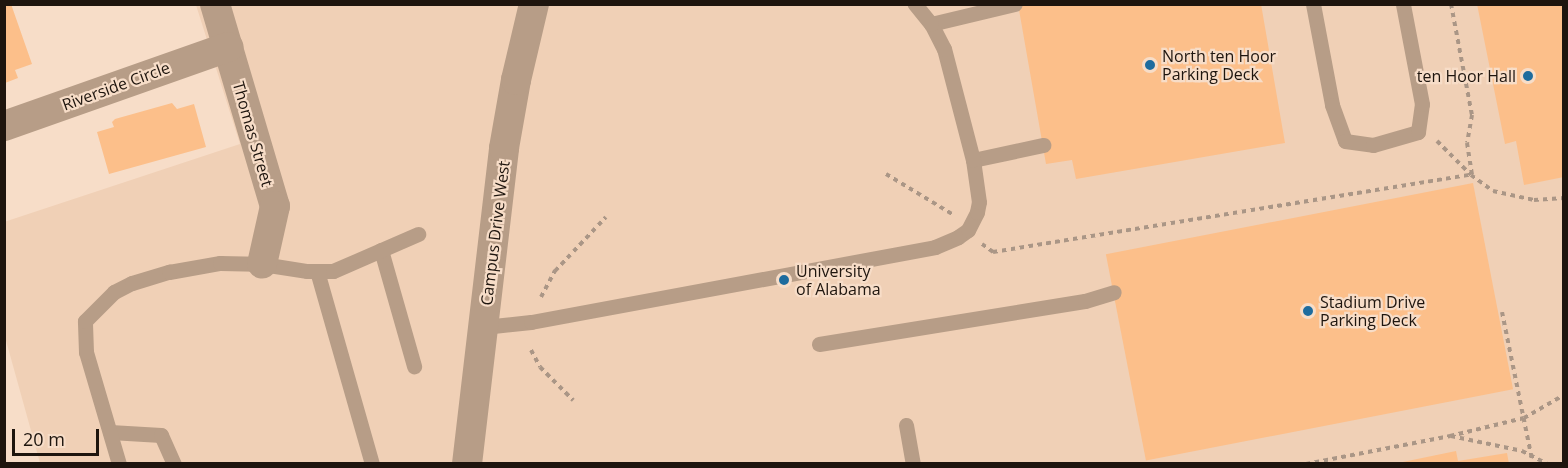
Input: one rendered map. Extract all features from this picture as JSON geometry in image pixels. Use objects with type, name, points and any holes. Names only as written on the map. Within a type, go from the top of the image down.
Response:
[{"type":"street","name":"Thomas Street","points":[[215,4],[275,206],[262,264]]},
{"type":"street","name":"Campus Drive West","points":[[467,464],[504,148],[516,80],[534,4]]},
{"type":"street","name":"Riverside Circle","points":[[4,126],[228,46]]},
{"type":"lane","points":[[484,327],[531,322],[948,243],[968,230],[977,212],[973,160],[944,50],[931,24],[915,4]]},
{"type":"lane","points":[[931,24],[1015,4]]},
{"type":"lane","points":[[1313,4],[1332,105],[1346,141],[1373,145],[1418,132],[1422,104],[1402,4]]},
{"type":"lane","points":[[973,160],[1043,145]]},
{"type":"lane","points":[[119,464],[86,352],[85,321],[114,292],[132,283],[169,272],[220,263],[262,264],[333,271],[418,234]]},
{"type":"lane","points":[[381,250],[414,366]]},
{"type":"lane","points":[[317,271],[372,464]]},
{"type":"lane","points":[[819,344],[1085,301],[1114,292]]},
{"type":"lane","points":[[906,425],[913,464]]},
{"type":"lane","points":[[110,432],[161,435],[174,464]]},
{"type":"path","points":[[1451,4],[1472,115],[1467,144],[1472,176]]},
{"type":"path","points":[[1419,124],[1472,176],[1493,191],[1543,201],[1563,198]]},
{"type":"path","points":[[886,174],[943,206],[955,216]]},
{"type":"path","points":[[978,240],[993,252],[1472,176]]},
{"type":"path","points":[[541,297],[555,271],[606,217]]},
{"type":"path","points":[[1502,312],[1533,464]]},
{"type":"path","points":[[531,350],[540,367],[573,400]]},
{"type":"path","points":[[1306,464],[1450,436],[1524,418],[1563,395]]},
{"type":"path","points":[[1450,436],[1490,443],[1531,456],[1547,464]]},
{"type":"shaded area","name":"University of Alabama","points":[[196,5],[1563,5],[1563,463],[40,463],[5,337],[4,222],[240,144]]},
{"type":"building","points":[[5,4],[11,4],[32,64],[15,70],[18,78],[5,83]]},
{"type":"building","name":"North ten Hoor Parking Deck","points":[[1018,4],[1261,4],[1285,143],[1076,179],[1072,160],[1046,164]]},
{"type":"building","name":"ten Hoor Hall","points":[[1477,4],[1564,4],[1564,177],[1524,185],[1516,141],[1505,144]]},
{"type":"building","points":[[172,103],[177,109],[194,104],[206,147],[109,174],[97,132],[114,127],[112,122],[115,119]]},
{"type":"building","name":"Stadium Drive Parking Deck","points":[[1473,183],[1513,389],[1146,461],[1106,254]]},
{"type":"building","points":[[1456,451],[1458,461],[1507,453],[1509,464],[1393,464]]},
{"type":"place","name":"North ten Hoor Parking Deck","points":[[1150,65]]},
{"type":"place","name":"ten Hoor Hall","points":[[1528,76]]},
{"type":"place","name":"University of Alabama","points":[[784,280]]},
{"type":"place","name":"Stadium Drive Parking Deck","points":[[1308,311]]}]
